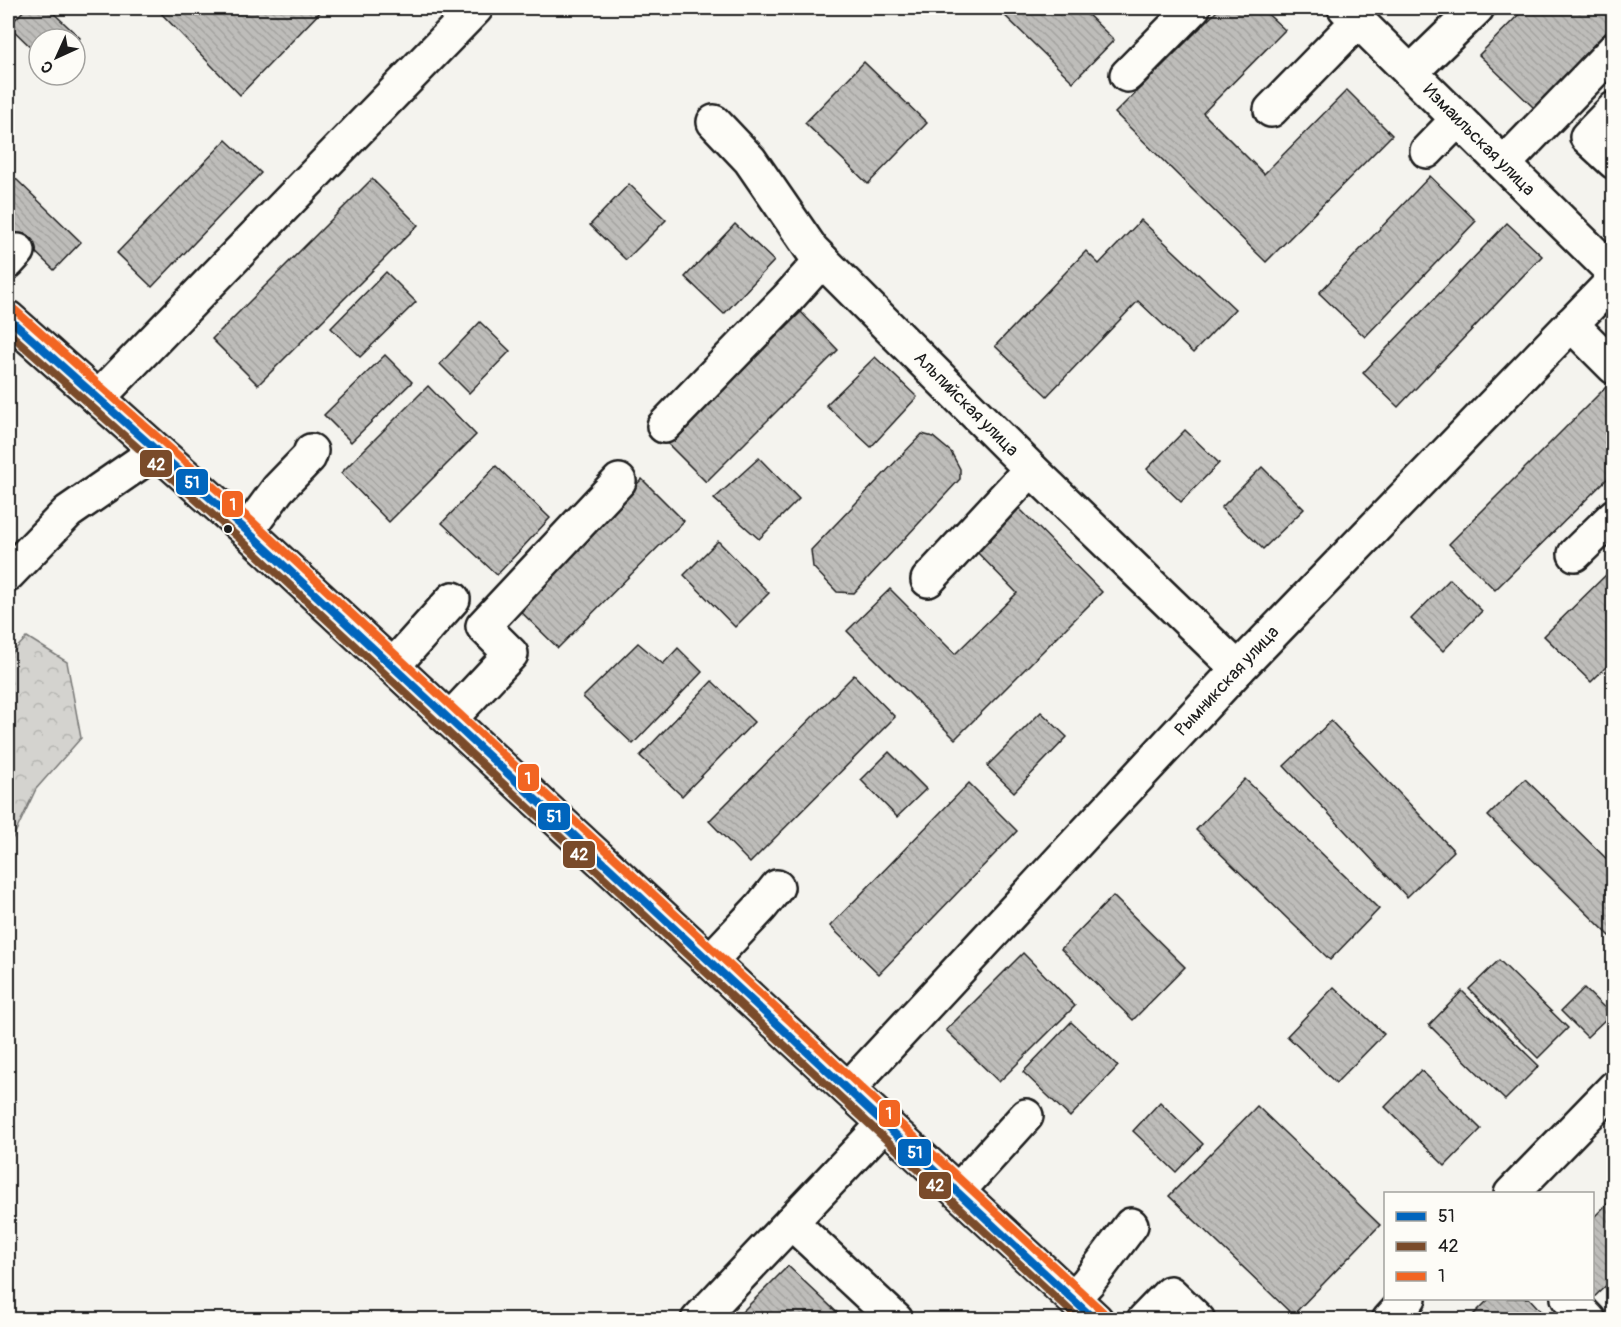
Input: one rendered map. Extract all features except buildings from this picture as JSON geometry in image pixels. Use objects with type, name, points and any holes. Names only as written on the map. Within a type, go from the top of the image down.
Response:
[{"type":"street","points":[[98,398],[476,8]]},
{"type":"street","points":[[1127,75],[1193,8]]},
{"type":"street","points":[[1411,72],[1477,8]]},
{"type":"street","points":[[1271,110],[1352,14]]},
{"type":"street","name":"Измаильская улица","points":[[1352,14],[1504,164],[1612,284]]},
{"type":"street","points":[[1504,164],[1614,50]]},
{"type":"street","points":[[1614,109],[1587,137],[1614,162]]},
{"type":"street","points":[[1427,151],[1458,119]]},
{"type":"street","name":"Альпийская улица","points":[[714,122],[750,160],[812,250],[1031,469],[1238,669]]},
{"type":"street","points":[[664,426],[822,260]]},
{"type":"street","name":"Рымникская улица","points":[[848,1089],[1238,669],[1612,284]]},
{"type":"street","points":[[8,318],[247,531],[1096,1320]]},
{"type":"street","points":[[1571,324],[1614,367]]},
{"type":"street","points":[[247,531],[278,489],[309,457],[311,451]]},
{"type":"street","points":[[8,574],[68,512],[158,452]]},
{"type":"street","points":[[928,580],[1031,469]]},
{"type":"street","points":[[450,719],[511,654],[483,626],[619,482]]},
{"type":"street","points":[[1575,554],[1614,516]]},
{"type":"street","points":[[393,666],[453,599]]},
{"type":"street","points":[[710,961],[777,887]]},
{"type":"street","points":[[1513,1192],[1614,1088]]},
{"type":"street","points":[[958,1191],[1026,1116]]},
{"type":"street","points":[[698,1320],[885,1123]]},
{"type":"street","points":[[791,1222],[896,1320]]},
{"type":"street","points":[[1073,1298],[1131,1225]]},
{"type":"street","points":[[1144,1320],[1170,1293],[1198,1320]]},
{"type":"street","points":[[1389,1320],[1408,1300]]},
{"type":"street","points":[[1569,1300],[1589,1320]]},
{"type":"green space","points":[[27,637],[67,662],[81,738],[36,789],[8,848],[8,657]]},
{"type":"transit line","name":"1","points":[[15,310],[254,523],[1103,1312]]},
{"type":"transit line","name":"51","points":[[8,318],[247,531],[1095,1320]]},
{"type":"transit line","name":"42","points":[[8,332],[240,539],[1080,1320]]}]
